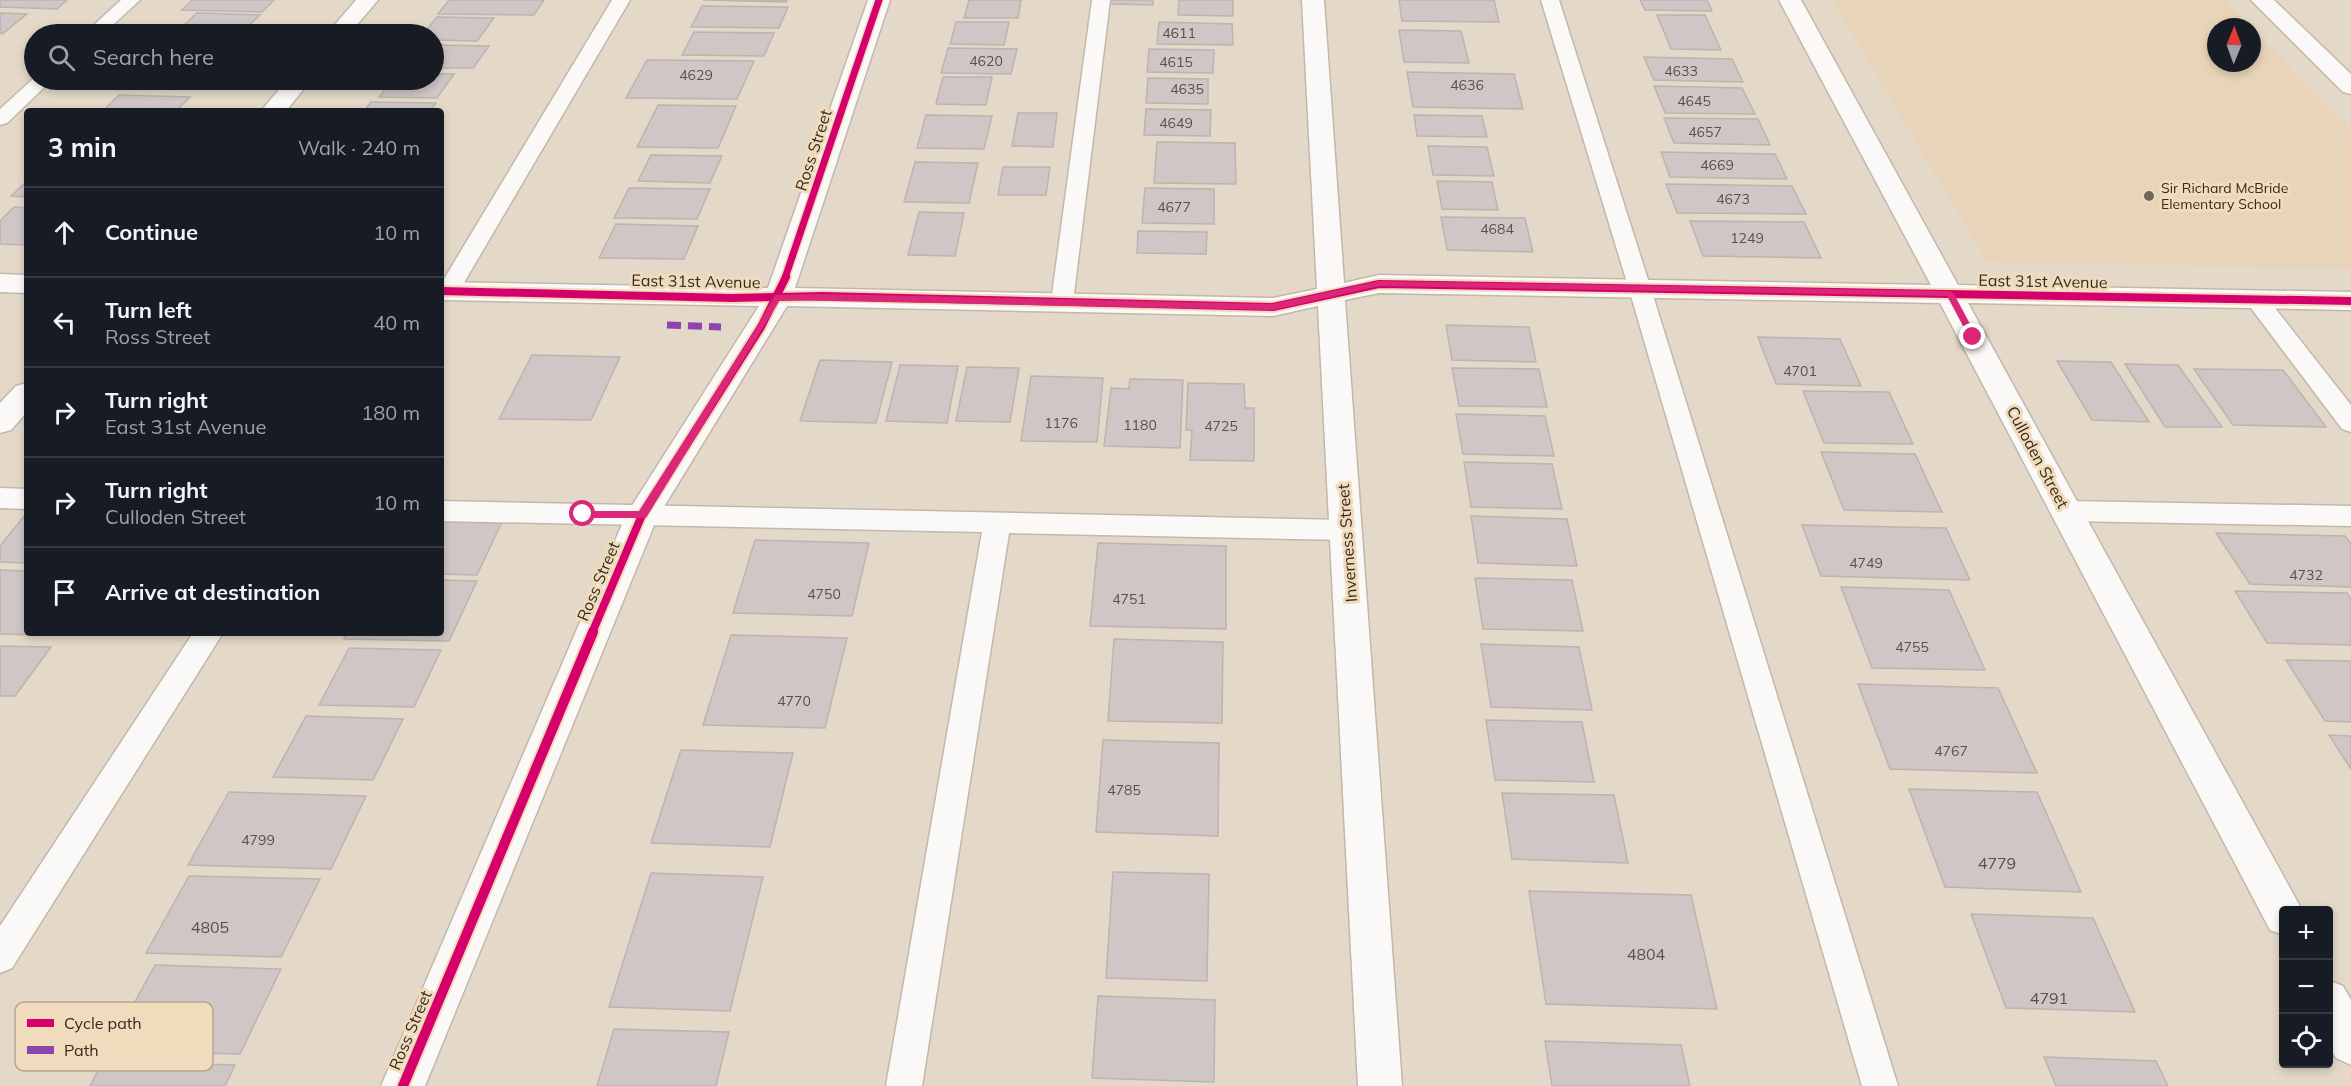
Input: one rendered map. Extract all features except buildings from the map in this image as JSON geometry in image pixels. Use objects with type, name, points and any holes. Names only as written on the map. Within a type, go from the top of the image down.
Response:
[{"type":"street","points":[[347,24],[367,0]]},
{"type":"street","name":"Ross Street","points":[[403,1086],[642,515],[778,297],[879,0]]},
{"type":"street","name":"Inverness Street","points":[[1313,0],[1380,1086]]},
{"type":"street","name":"Culloden Street","points":[[1790,0],[2279,908]]},
{"type":"street","points":[[2262,0],[2351,87]]},
{"type":"street","points":[[276,108],[291,90]]},
{"type":"street","points":[[0,283],[24,284]]},
{"type":"street","name":"East 31st Avenue","points":[[444,291],[1273,307],[1379,284],[2351,301]]},
{"type":"street","points":[[0,422],[24,396]]},
{"type":"street","points":[[2333,1010],[2351,1043]]},
{"type":"lane","points":[[104,24],[131,0]]},
{"type":"lane","points":[[444,291],[621,0]]},
{"type":"lane","points":[[1062,302],[1101,0]]},
{"type":"lane","points":[[1550,0],[1880,1086]]},
{"type":"lane","points":[[0,118],[32,90]]},
{"type":"lane","points":[[2256,299],[2351,423]]},
{"type":"lane","points":[[0,498],[24,499]]},
{"type":"lane","points":[[444,511],[1346,530]]},
{"type":"lane","points":[[2067,511],[2351,516]]},
{"type":"lane","points":[[904,1086],[997,524]]},
{"type":"lane","points":[[0,956],[207,636]]},
{"type":"shaded area","name":"Sir Richard McBride Elementary School","points":[[1832,0],[2225,0],[2242,18],[2207,18],[2207,72],[2261,72],[2261,37],[2351,130],[2351,269],[1987,262]]},
{"type":"marked path","points":[[667,325],[721,327]]},
{"type":"cycle path","points":[[403,1086],[642,515],[778,297],[879,0]]},
{"type":"cycle path","points":[[444,291],[732,298],[823,296],[1273,307],[1379,284],[2351,301]]},
{"type":"place","name":"Sir Richard McBride Elementary School","points":[[2149,196]]},
{"type":"route","points":[[583,514],[642,515],[778,297],[823,296],[1273,307],[1379,284],[1950,294],[1973,337]]}]
